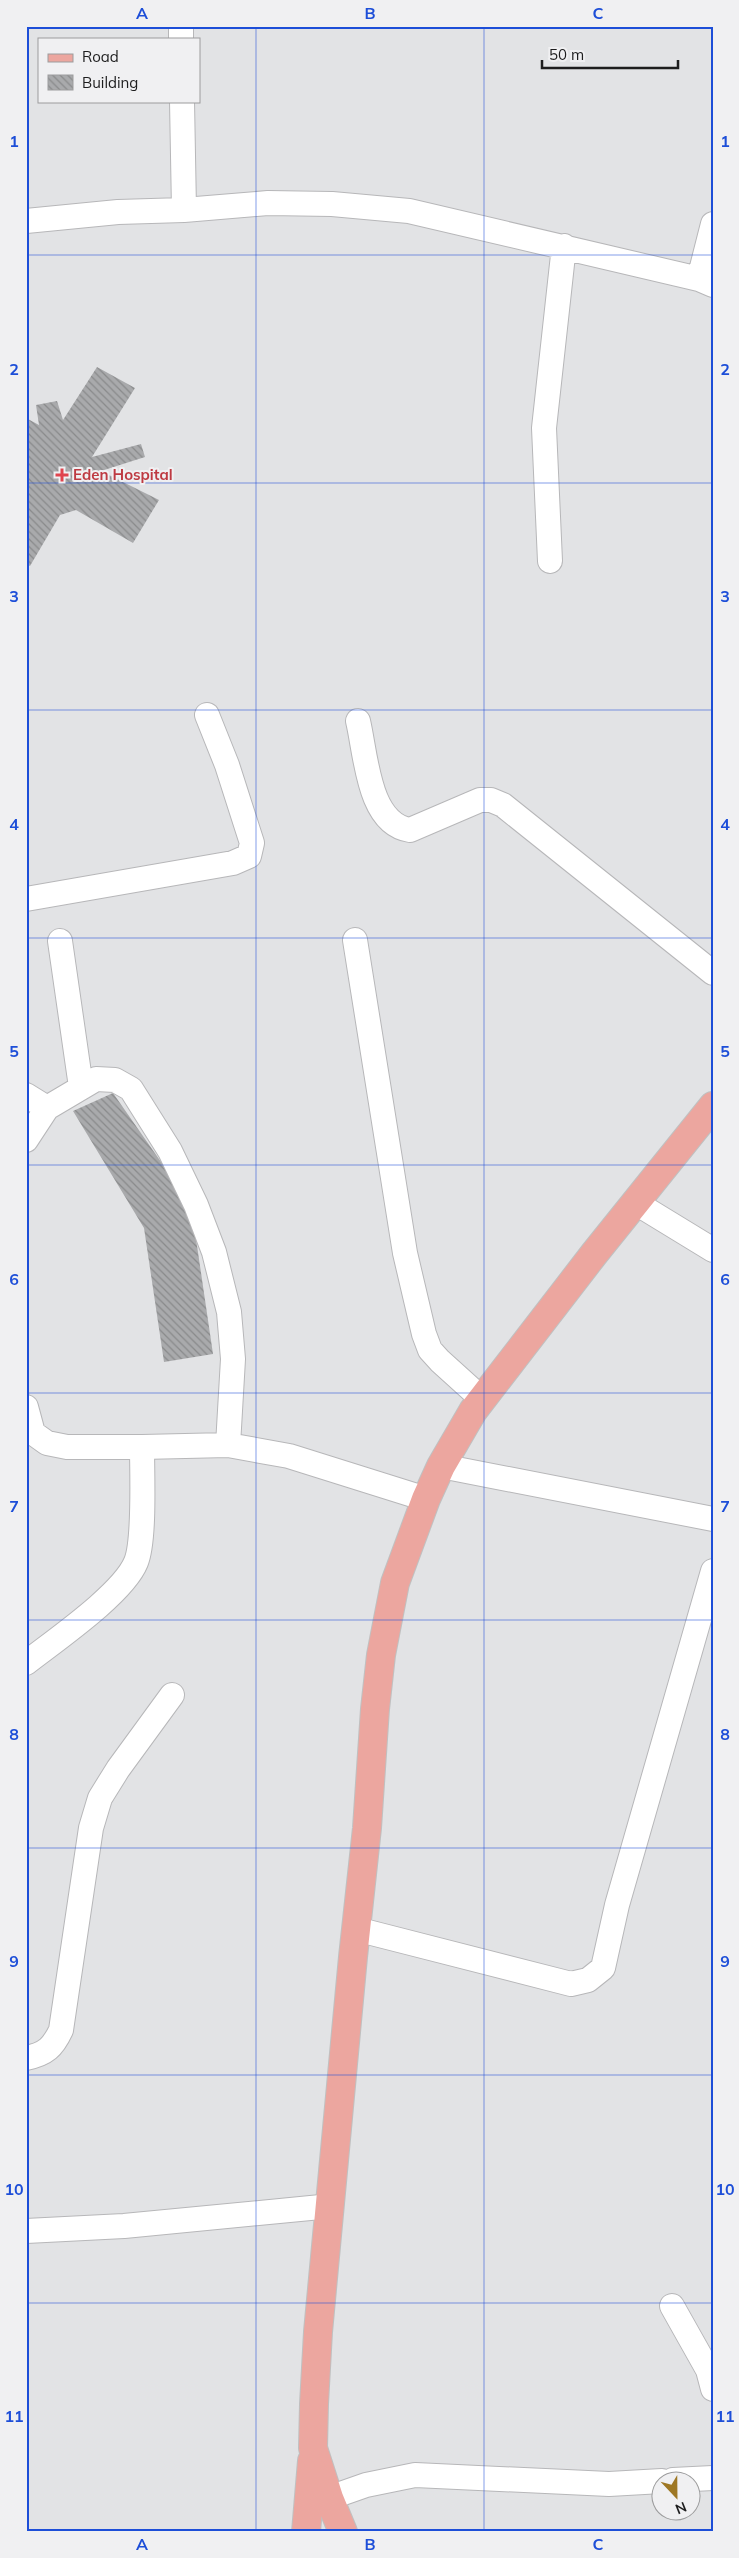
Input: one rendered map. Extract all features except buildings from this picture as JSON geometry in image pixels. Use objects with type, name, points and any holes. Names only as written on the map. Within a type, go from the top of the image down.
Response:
[{"type":"main road","points":[[306,2532],[313,2448],[318,2332],[367,1828],[375,1709],[387,1619],[395,1583],[426,1499],[441,1466],[482,1399],[594,1254],[713,1106]]},
{"type":"main road","points":[[313,2448],[329,2498],[343,2532]]},
{"type":"street","points":[[182,102],[184,210]]},
{"type":"street","points":[[26,221],[118,212],[184,210],[268,203],[332,204],[409,211],[564,246],[706,282],[713,224]]},
{"type":"street","points":[[550,561],[544,428],[564,246]]},
{"type":"street","points":[[26,899],[233,863],[248,856],[252,843],[227,766],[206,715]]},
{"type":"street","points":[[358,721],[376,802],[389,821],[401,829],[410,830],[480,800],[491,800],[503,805],[713,973]]},
{"type":"street","points":[[60,940],[82,1087]]},
{"type":"street","points":[[355,940],[405,1253],[424,1334],[430,1350],[482,1399]]},
{"type":"street","points":[[26,1140],[47,1108],[96,1079],[115,1080],[131,1089],[170,1151],[196,1205],[214,1252],[229,1312],[233,1359],[228,1445]]},
{"type":"street","points":[[26,1095],[47,1108]]},
{"type":"street","points":[[636,1203],[713,1250]]},
{"type":"street","points":[[26,1407],[30,1434],[47,1443],[68,1446],[142,1447],[228,1445],[289,1456],[426,1499]]},
{"type":"street","points":[[26,1663],[93,1610],[121,1584],[136,1562],[140,1538],[142,1447]]},
{"type":"street","points":[[441,1466],[713,1519]]},
{"type":"street","points":[[356,1929],[570,1984],[588,1980],[603,1968],[617,1905],[713,1572]]},
{"type":"street","points":[[26,2058],[36,2056],[53,2045],[61,2030],[91,1828],[100,1798],[118,1769],[172,1696]]},
{"type":"street","points":[[26,2231],[124,2226],[331,2206]]},
{"type":"street","points":[[672,2306],[708,2370],[713,2389]]},
{"type":"street","points":[[329,2498],[366,2485],[415,2475],[609,2484],[652,2482]]},
{"type":"place","name":"Eden Hospital","points":[[62,475]]}]
